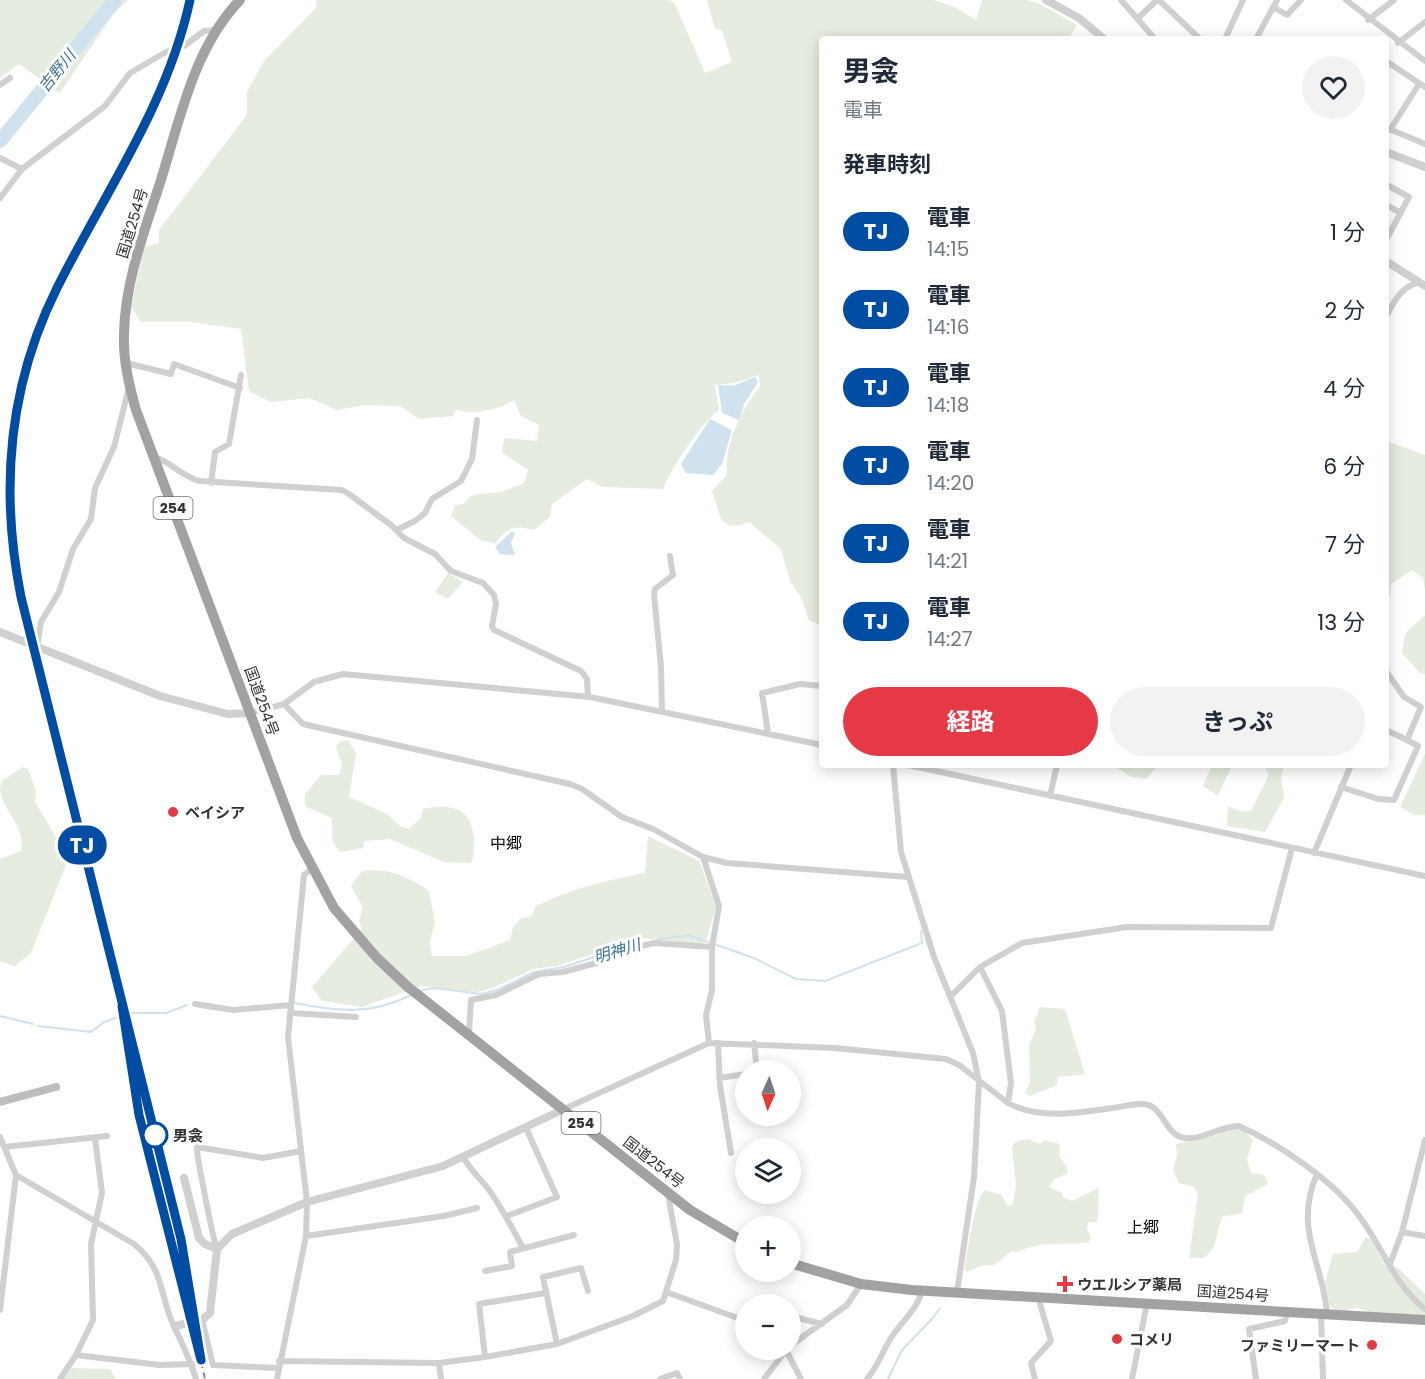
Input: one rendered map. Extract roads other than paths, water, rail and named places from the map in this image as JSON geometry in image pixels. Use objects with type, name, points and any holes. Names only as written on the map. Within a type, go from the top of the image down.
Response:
[{"type":"highway","name":"国道254号","points":[[240,0],[216,30],[196,70],[130,281],[124,333],[126,363],[129,386],[153,457],[296,835],[311,869],[345,922],[408,987],[469,1033],[668,1193],[735,1236]]},
{"type":"highway","name":"国道254号","points":[[801,1266],[861,1284],[922,1290],[1425,1320]]},
{"type":"main road","points":[[0,1102],[56,1087]]},
{"type":"street","points":[[1046,0],[1057,2],[1100,36]]},
{"type":"street","points":[[1121,0],[1153,36]]},
{"type":"street","points":[[1138,18],[1158,0],[1197,36]]},
{"type":"street","points":[[1226,36],[1243,0]]},
{"type":"street","points":[[1258,36],[1275,3],[1287,15],[1301,0]]},
{"type":"street","points":[[1346,0],[1389,36]]},
{"type":"street","points":[[1368,20],[1395,0]]},
{"type":"street","points":[[1398,43],[1425,22]]},
{"type":"street","points":[[0,198],[22,169],[105,106],[130,73],[166,52],[184,46],[204,31],[216,30]]},
{"type":"street","points":[[1389,36],[1425,61]]},
{"type":"street","points":[[1389,63],[1422,85],[1389,128]]},
{"type":"street","points":[[0,85],[10,78]]},
{"type":"street","points":[[1389,129],[1425,144]]},
{"type":"street","points":[[1389,153],[1425,167]]},
{"type":"street","points":[[0,158],[22,169]]},
{"type":"street","points":[[1389,186],[1409,197],[1389,235]]},
{"type":"street","points":[[1389,207],[1401,213]]},
{"type":"street","points":[[1389,263],[1422,284]]},
{"type":"street","points":[[1389,312],[1400,293],[1408,285],[1422,284]]},
{"type":"street","points":[[126,363],[171,374],[174,364],[240,388]]},
{"type":"street","points":[[211,483],[215,452],[227,447],[232,436],[241,375]]},
{"type":"street","points":[[37,646],[41,622],[59,592],[73,549],[91,519],[95,488],[114,447],[129,386]]},
{"type":"street","points":[[396,530],[415,521],[424,513],[432,499],[461,481],[472,459],[477,420]]},
{"type":"street","points":[[153,457],[168,462],[189,479],[211,483],[342,490],[373,510],[405,538],[435,554],[450,571],[483,583],[494,595],[496,604],[492,626],[494,630],[581,671],[587,679],[588,696]]},
{"type":"street","points":[[662,711],[661,667],[654,594],[655,589],[673,575],[670,556]]},
{"type":"street","points":[[0,632],[160,696],[228,714],[251,713],[284,704],[314,682],[343,674],[588,696],[819,744]]},
{"type":"street","points":[[1389,675],[1404,696],[1421,707],[1407,740]]},
{"type":"street","points":[[768,733],[762,693],[800,684],[819,686]]},
{"type":"street","points":[[284,704],[303,724],[570,784],[582,789],[622,817],[653,829],[703,857],[728,863],[908,877]]},
{"type":"street","points":[[1341,787],[1378,799],[1394,800],[1418,746],[1389,731]]},
{"type":"street","points":[[893,768],[901,852],[950,997],[973,1053],[979,1082],[974,1177],[957,1292]]},
{"type":"street","points":[[922,768],[1425,876]]},
{"type":"street","points":[[1050,796],[1056,768]]},
{"type":"street","points":[[1314,853],[1350,768]]},
{"type":"street","points":[[950,997],[980,967],[1022,944],[1112,928],[1271,928],[1292,848]]},
{"type":"street","points":[[703,857],[719,906],[713,943],[712,990],[706,1016],[709,1043]]},
{"type":"street","points":[[277,1379],[278,1365],[306,1236],[307,1202],[288,1037],[302,886],[304,875],[311,869]]},
{"type":"street","points":[[469,1033],[471,1000],[496,995],[539,974],[572,970],[600,963],[625,950],[654,943],[713,943]]},
{"type":"street","points":[[980,967],[1002,1011],[1011,1083],[1008,1103]]},
{"type":"street","points":[[195,1005],[233,1010],[291,1005]]},
{"type":"street","points":[[290,1013],[356,1017]]},
{"type":"street","points":[[217,1249],[232,1234],[307,1202],[443,1166],[709,1043],[754,1043],[946,1059],[1017,1108],[1071,1113],[1143,1104],[1151,1106],[1177,1136],[1191,1138],[1225,1127],[1239,1126],[1317,1174],[1349,1202],[1407,1294],[1425,1309]]},
{"type":"street","points":[[718,1043],[719,1078],[731,1153]]},
{"type":"street","points":[[754,1043],[756,1060]]},
{"type":"street","points":[[719,1078],[735,1076]]},
{"type":"street","points":[[507,1216],[557,1197],[526,1128]]},
{"type":"street","points":[[4,1147],[107,1136]]},
{"type":"street","points":[[0,1137],[16,1175],[0,1310]]},
{"type":"street","points":[[60,1379],[76,1355],[93,1320],[91,1244],[102,1193],[95,1138]]},
{"type":"street","points":[[1390,1264],[1402,1232],[1424,1152],[1425,1140]]},
{"type":"street","points":[[175,1326],[202,1320],[211,1310],[217,1249],[213,1242],[210,1210],[197,1147],[234,1155],[263,1158],[301,1151]]},
{"type":"street","points":[[463,1157],[474,1176],[488,1188],[507,1216],[523,1248]]},
{"type":"street","points":[[1317,1174],[1307,1229],[1323,1284],[1323,1379]]},
{"type":"street","points":[[16,1175],[134,1244],[150,1260],[160,1279],[175,1326],[192,1364],[196,1379]]},
{"type":"street","points":[[184,1178],[199,1238],[205,1244],[217,1249]]},
{"type":"street","points":[[202,1320],[213,1365],[438,1363],[557,1344],[658,1305],[666,1292],[676,1260],[677,1245],[668,1193]]},
{"type":"street","points":[[306,1236],[444,1216],[477,1208]]},
{"type":"street","points":[[1402,1232],[1425,1236]]},
{"type":"street","points":[[486,1271],[512,1266],[510,1252],[574,1234]]},
{"type":"street","points":[[557,1344],[543,1277],[582,1268],[588,1291]]},
{"type":"street","points":[[801,1338],[847,1305],[861,1284]]},
{"type":"street","points":[[867,1379],[878,1365],[890,1340],[916,1306],[922,1290]]},
{"type":"street","points":[[666,1292],[735,1318]]},
{"type":"street","points":[[485,1357],[479,1304],[546,1293]]},
{"type":"street","points":[[1035,1379],[1031,1363],[1046,1349],[1052,1335],[1038,1297]]},
{"type":"street","points":[[1132,1379],[1147,1302]]},
{"type":"street","points":[[1256,1379],[1249,1329],[1285,1321],[1288,1311]]},
{"type":"street","points":[[801,1319],[822,1324]]},
{"type":"street","points":[[764,1379],[772,1376],[786,1350],[801,1379]]},
{"type":"street","points":[[76,1355],[160,1365],[192,1364]]},
{"type":"street","points":[[438,1363],[441,1379]]},
{"type":"street","points":[[660,1379],[677,1373],[680,1379]]},
{"type":"water","points":[[755,377],[758,382],[744,404],[739,420],[722,413],[718,385],[733,386]]},
{"type":"water","points":[[710,419],[732,430],[722,464],[713,475],[686,473],[681,464]]},
{"type":"water","points":[[512,531],[515,533],[511,543],[515,555],[500,554],[495,547]]},
{"type":"waterway","name":"吉野川","points":[[0,141],[115,0]]},
{"type":"waterway","name":"明神川","points":[[657,940],[688,935],[754,958],[796,979],[825,981],[922,943],[921,931]]},
{"type":"waterway","name":"明神川","points":[[418,991],[434,988],[482,994],[497,990],[534,972],[564,967],[622,948]]},
{"type":"waterway","name":"明神川","points":[[294,1003],[354,1010],[382,1006],[411,995]]},
{"type":"waterway","name":"明神川","points":[[38,1026],[91,1032],[104,1022],[129,1013],[166,1013],[187,1005]]},
{"type":"waterway","name":"明神川","points":[[0,1016],[33,1024]]},
{"type":"waterway","points":[[888,1379],[902,1350],[940,1308]]},
{"type":"railway","points":[[190,0],[165,78],[130,152],[71,259],[38,332],[17,406],[10,482],[14,558],[21,597],[178,1225],[201,1360]]},
{"type":"railway","points":[[133,1078],[144,1137],[181,1280]]},
{"type":"railway","points":[[199,1352],[205,1379]]},
{"type":"train","name":"TJ","points":[[122,1006],[139,1115],[201,1360],[181,1239],[28,629],[10,542],[8,506],[9,454],[15,410],[33,342],[57,287],[159,98],[174,61],[190,0]]},
{"type":"place","name":"ベイシア","points":[[173,812]]},
{"type":"place","name":"男衾","points":[[155,1135]]},
{"type":"place","name":"ウエルシア薬局","points":[[1065,1284]]},
{"type":"place","name":"コメリ","points":[[1117,1339]]},
{"type":"place","name":"ファミリーマート","points":[[1372,1345]]},
{"type":"district","name":"中郷","points":[[506,843]]},
{"type":"district","name":"上郷","points":[[1143,1227]]}]
